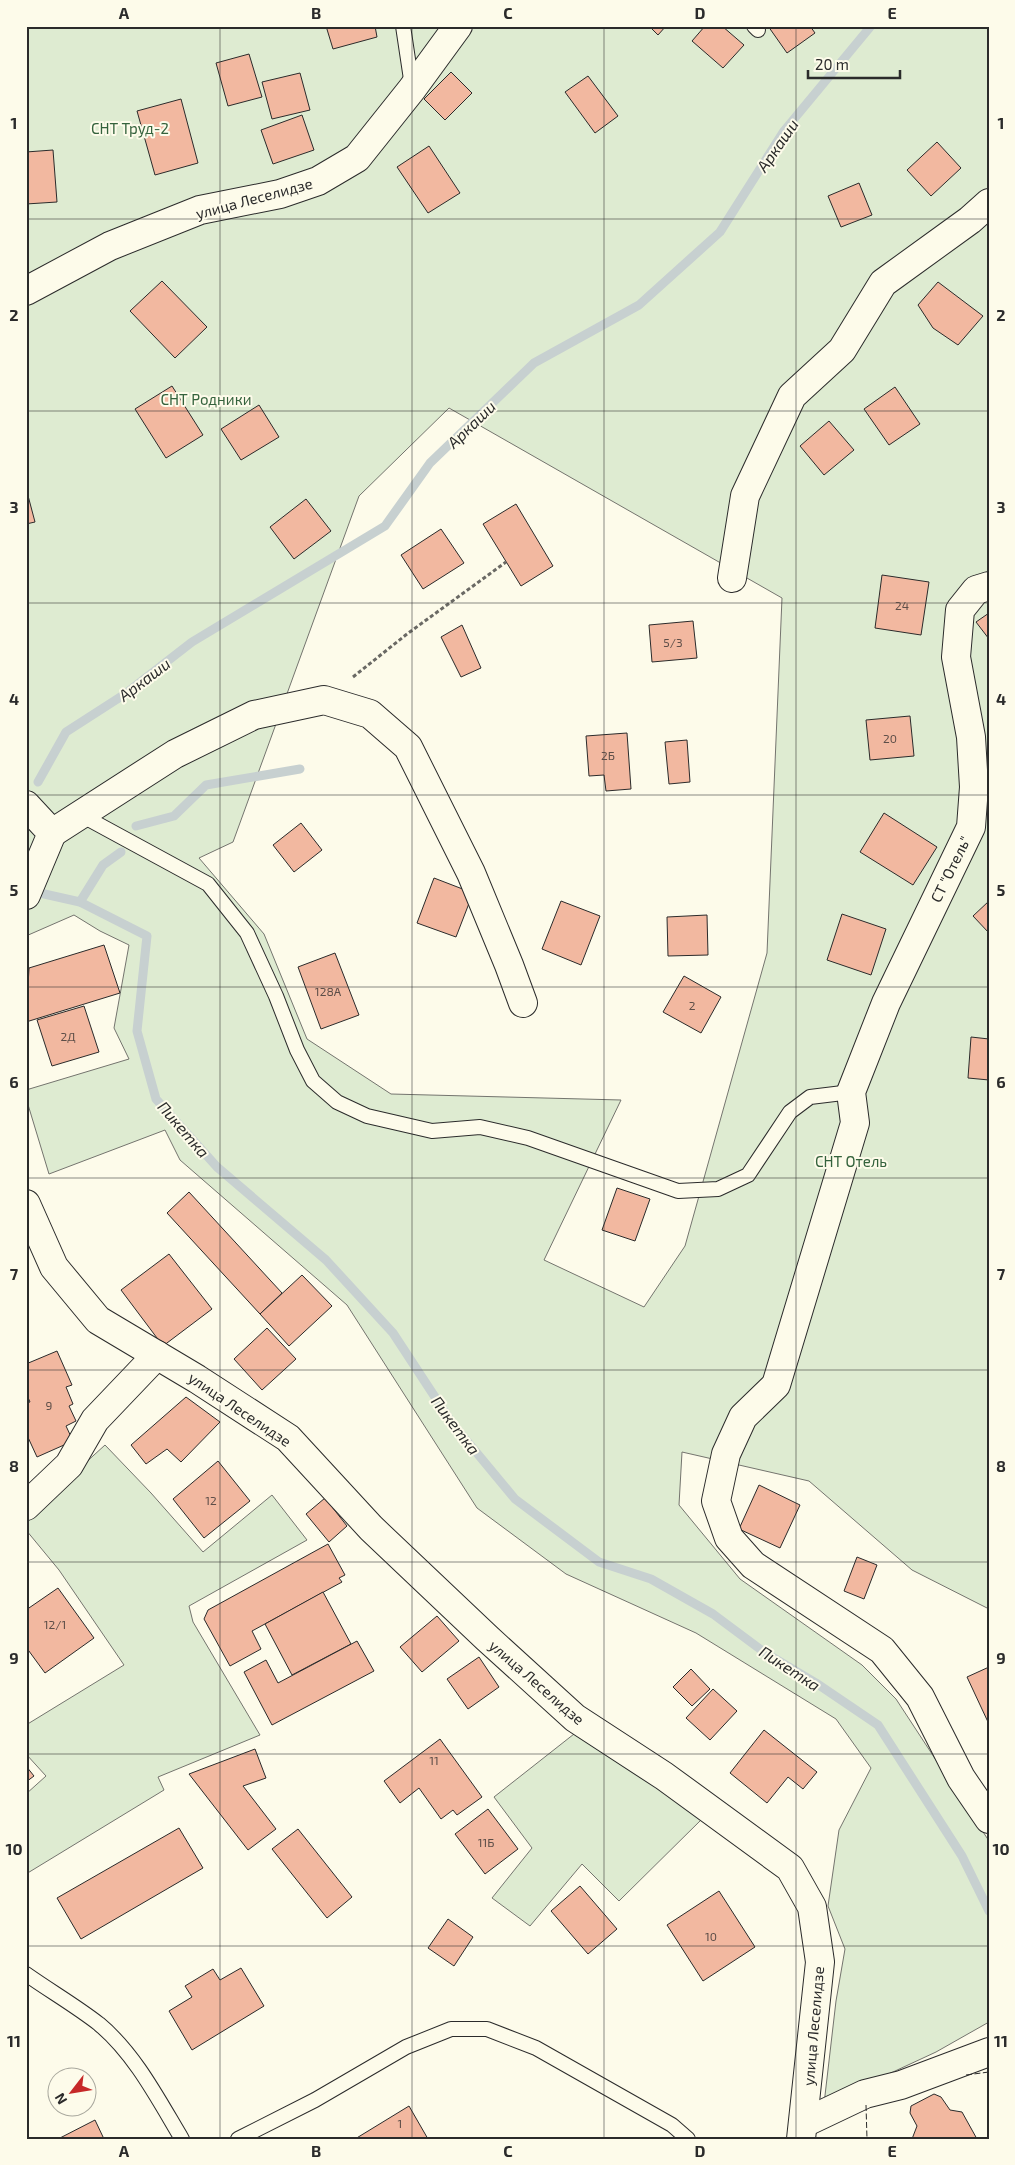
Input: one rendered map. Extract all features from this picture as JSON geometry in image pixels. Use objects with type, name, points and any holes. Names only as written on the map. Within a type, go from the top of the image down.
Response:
[{"type":"street","name":"улица Леселидзе","points":[[26,291],[110,246],[200,210],[280,194],[318,182],[357,158],[412,89],[458,26]]},
{"type":"street","points":[[732,578],[745,496],[792,396],[842,350],[883,283],[970,220],[989,203]]},
{"type":"street","name":"СТ \"Отель\"","points":[[850,1092],[886,1003],[980,825],[974,786],[971,737],[956,657],[960,610],[976,590],[989,586]]},
{"type":"street","points":[[26,895],[52,833],[80,814],[175,754],[254,715],[324,700],[370,714],[408,747],[471,873],[523,1003]]},
{"type":"street","points":[[26,805],[52,833]]},
{"type":"street","points":[[850,1092],[855,1123],[776,1385],[743,1417],[726,1454],[716,1501],[730,1538],[753,1565],[882,1650],[920,1697],[962,1778],[989,1819]]},
{"type":"street","name":"улица Леселидзе","points":[[26,1204],[54,1267],[98,1320],[288,1438],[371,1528],[487,1638],[576,1718],[664,1776],[790,1868],[812,1907],[820,1962],[802,2131]]},
{"type":"street","points":[[26,1506],[69,1465],[95,1420],[157,1355]]},
{"type":"street","points":[[802,2131],[865,2094],[901,2086],[989,2052]]},
{"type":"lane","points":[[403,26],[412,89]]},
{"type":"lane","points":[[80,814],[208,884],[247,933],[276,996],[297,1050],[313,1081],[336,1102],[367,1116],[432,1131],[480,1127],[528,1138],[678,1191],[718,1189],[748,1175],[790,1112],[810,1097],[850,1092]]},
{"type":"lane","points":[[26,1974],[100,2025],[128,2055],[148,2082],[182,2139]]},
{"type":"lane","points":[[238,2139],[315,2100],[406,2047],[451,2029],[488,2029],[536,2048],[672,2125],[688,2139]]},
{"type":"path","points":[[324,700],[407,634],[506,562]]},
{"type":"green space","points":[[26,26],[989,26],[989,1609],[912,1570],[809,1481],[682,1452],[679,1505],[740,1579],[862,1665],[896,1699],[989,1841],[989,2022],[936,2052],[824,2104],[836,2001],[845,1949],[828,1906],[839,1830],[871,1768],[836,1719],[696,1633],[566,1574],[477,1508],[347,1305],[180,1160],[165,1130],[49,1174],[26,1098],[26,1090],[129,1059],[114,1028],[129,945],[100,931],[74,915],[26,936]],"holes":[[[449,408],[782,598],[767,953],[685,1246],[644,1307],[544,1260],[621,1100],[391,1094],[307,1039],[264,934],[199,858],[233,842],[359,496]]]},
{"type":"green space","points":[[105,1445],[151,1493],[203,1552],[272,1495],[307,1540],[189,1606],[193,1622],[260,1735],[158,1777],[164,1790],[26,1874],[26,1794],[46,1776],[26,1754],[26,1725],[124,1665],[59,1570],[26,1530],[26,1517]]},
{"type":"green space","points":[[574,1734],[703,1818],[619,1901],[582,1864],[530,1926],[492,1898],[532,1848],[494,1797]]},
{"type":"building","points":[[326,26],[375,26],[377,37],[333,49]]},
{"type":"building","points":[[649,26],[666,26],[658,35]]},
{"type":"building","points":[[705,26],[722,26],[744,45],[723,68],[692,41]]},
{"type":"building","points":[[768,26],[810,26],[815,33],[787,53]]},
{"type":"building","points":[[249,54],[262,97],[228,106],[216,63]]},
{"type":"building","points":[[451,72],[472,93],[445,120],[424,99]]},
{"type":"building","points":[[300,73],[310,110],[272,119],[262,82]]},
{"type":"building","points":[[588,76],[618,116],[595,133],[565,92]]},
{"type":"building","points":[[181,99],[198,163],[155,175],[137,111]]},
{"type":"building","points":[[302,115],[314,150],[273,164],[261,130]]},
{"type":"building","points":[[937,142],[961,168],[931,196],[907,170]]},
{"type":"building","points":[[429,146],[460,193],[428,213],[397,167]]},
{"type":"building","points":[[53,150],[57,202],[26,204],[26,152]]},
{"type":"building","points":[[859,183],[872,215],[841,227],[828,196]]},
{"type":"building","points":[[162,281],[207,327],[175,358],[130,311]]},
{"type":"building","points":[[938,282],[983,316],[958,345],[933,328],[918,305]]},
{"type":"building","points":[[172,386],[203,435],[166,458],[135,409]]},
{"type":"building","points":[[895,387],[920,424],[889,445],[864,409]]},
{"type":"building","points":[[259,405],[279,437],[241,460],[221,429]]},
{"type":"building","points":[[829,421],[854,450],[824,475],[800,446]]},
{"type":"building","points":[[26,488],[35,522],[26,524]]},
{"type":"building","points":[[306,499],[331,531],[294,559],[270,527]]},
{"type":"building","points":[[516,504],[553,566],[521,586],[483,524]]},
{"type":"building","points":[[441,529],[464,563],[423,589],[401,555]]},
{"type":"building","points":[[882,575],[929,582],[921,635],[875,628]]},
{"type":"building","points":[[989,613],[989,639],[976,622]]},
{"type":"building","points":[[693,621],[697,658],[652,662],[649,625]]},
{"type":"building","points":[[462,625],[481,668],[461,677],[441,637]]},
{"type":"building","points":[[910,716],[914,756],[870,760],[866,720]]},
{"type":"building","points":[[627,733],[631,789],[606,791],[604,775],[589,776],[586,736]]},
{"type":"building","points":[[687,740],[690,782],[669,784],[665,742]]},
{"type":"building","points":[[884,813],[937,847],[913,885],[860,852]]},
{"type":"building","points":[[301,823],[322,850],[294,872],[273,845]]},
{"type":"building","points":[[434,878],[473,893],[456,937],[417,923]]},
{"type":"building","points":[[561,901],[600,916],[581,965],[542,949]]},
{"type":"building","points":[[989,901],[989,933],[973,916]]},
{"type":"building","points":[[842,914],[886,929],[871,975],[827,960]]},
{"type":"building","points":[[707,915],[708,955],[668,956],[667,917]]},
{"type":"building","points":[[104,945],[120,993],[26,1022],[29,968]]},
{"type":"building","points":[[335,953],[359,1015],[321,1029],[298,967]]},
{"type":"building","points":[[684,976],[721,997],[701,1033],[663,1012]]},
{"type":"building","points":[[84,1006],[99,1052],[52,1066],[37,1020]]},
{"type":"building","points":[[971,1037],[989,1039],[989,1080],[968,1078]]},
{"type":"building","points":[[617,1188],[650,1199],[635,1241],[602,1230]]},
{"type":"building","points":[[189,1192],[282,1293],[260,1314],[167,1213]]},
{"type":"building","points":[[169,1254],[212,1309],[163,1346],[121,1290]]},
{"type":"building","points":[[302,1275],[332,1306],[289,1346],[260,1314]]},
{"type":"building","points":[[267,1328],[296,1359],[262,1390],[234,1359]]},
{"type":"building","points":[[57,1351],[72,1385],[66,1387],[73,1404],[69,1406],[76,1421],[66,1426],[73,1441],[37,1457],[26,1433],[26,1403],[30,1402],[26,1393],[26,1364]]},
{"type":"building","points":[[186,1397],[220,1422],[181,1462],[167,1449],[146,1464],[131,1445]]},
{"type":"building","points":[[218,1461],[250,1501],[204,1538],[173,1499]]},
{"type":"building","points":[[759,1485],[800,1505],[780,1548],[739,1529]]},
{"type":"building","points":[[325,1498],[347,1526],[329,1542],[306,1514]]},
{"type":"building","points":[[328,1544],[345,1575],[339,1578],[342,1582],[252,1631],[261,1649],[230,1666],[204,1619],[208,1610]]},
{"type":"building","points":[[857,1557],[877,1565],[864,1599],[844,1591]]},
{"type":"building","points":[[58,1588],[94,1638],[45,1673],[26,1647],[26,1610]]},
{"type":"building","points":[[323,1592],[351,1644],[292,1675],[265,1624]]},
{"type":"building","points":[[437,1616],[459,1641],[422,1672],[400,1647]]},
{"type":"building","points":[[357,1641],[374,1671],[272,1725],[244,1672],[266,1660],[278,1683]]},
{"type":"building","points":[[479,1657],[499,1687],[468,1709],[447,1679]]},
{"type":"building","points":[[989,1667],[989,1722],[988,1722],[967,1677]]},
{"type":"building","points":[[691,1669],[710,1689],[692,1706],[673,1687]]},
{"type":"building","points":[[713,1689],[737,1711],[710,1740],[686,1718]]},
{"type":"building","points":[[764,1730],[817,1772],[803,1789],[788,1777],[767,1803],[730,1773]]},
{"type":"building","points":[[440,1739],[482,1797],[457,1815],[453,1810],[441,1819],[419,1788],[400,1803],[384,1781]]},
{"type":"building","points":[[255,1749],[266,1778],[243,1786],[276,1829],[248,1850],[189,1774]]},
{"type":"building","points":[[26,1766],[34,1776],[26,1782]]},
{"type":"building","points":[[488,1809],[518,1849],[485,1874],[455,1834]]},
{"type":"building","points":[[179,1828],[203,1868],[81,1939],[57,1898]]},
{"type":"building","points":[[298,1829],[352,1897],[327,1918],[272,1849]]},
{"type":"building","points":[[580,1886],[617,1929],[588,1954],[551,1911]]},
{"type":"building","points":[[719,1891],[755,1947],[703,1981],[667,1925]]},
{"type":"building","points":[[448,1919],[473,1937],[454,1966],[428,1948]]},
{"type":"building","points":[[241,1968],[264,2006],[192,2050],[169,2011],[192,1997],[185,1986],[213,1969],[220,1980]]},
{"type":"building","points":[[934,2094],[941,2097],[950,2110],[962,2112],[977,2139],[912,2139],[917,2126],[910,2113],[911,2106]]},
{"type":"building","points":[[409,2106],[428,2139],[355,2139]]},
{"type":"building","points":[[95,2120],[104,2139],[58,2139]]},
{"type":"waterway","name":"Аркаши","points":[[38,782],[66,732],[125,694],[192,642],[385,526],[430,463],[534,363],[639,305],[720,232],[784,131],[871,26]]},
{"type":"waterway","points":[[136,826],[174,816],[206,785],[300,769]]},
{"type":"waterway","points":[[80,902],[103,865],[121,852]]},
{"type":"waterway","name":"Пикетка","points":[[31,891],[80,902],[147,936],[137,1031],[156,1099],[217,1167],[326,1260],[393,1333],[452,1423],[515,1499],[599,1562],[651,1579],[713,1614],[764,1652],[816,1683],[878,1725],[962,1856],[989,1911]]},
{"type":"fence","points":[[966,2075],[989,2072]]},
{"type":"fence","points":[[866,2105],[867,2139]]},
{"type":"park label","name":"СНТ Труд-2","points":[[130,128]]},
{"type":"park label","name":"СНТ Родники","points":[[206,399]]},
{"type":"park label","name":"СНТ Отель","points":[[851,1161]]}]
